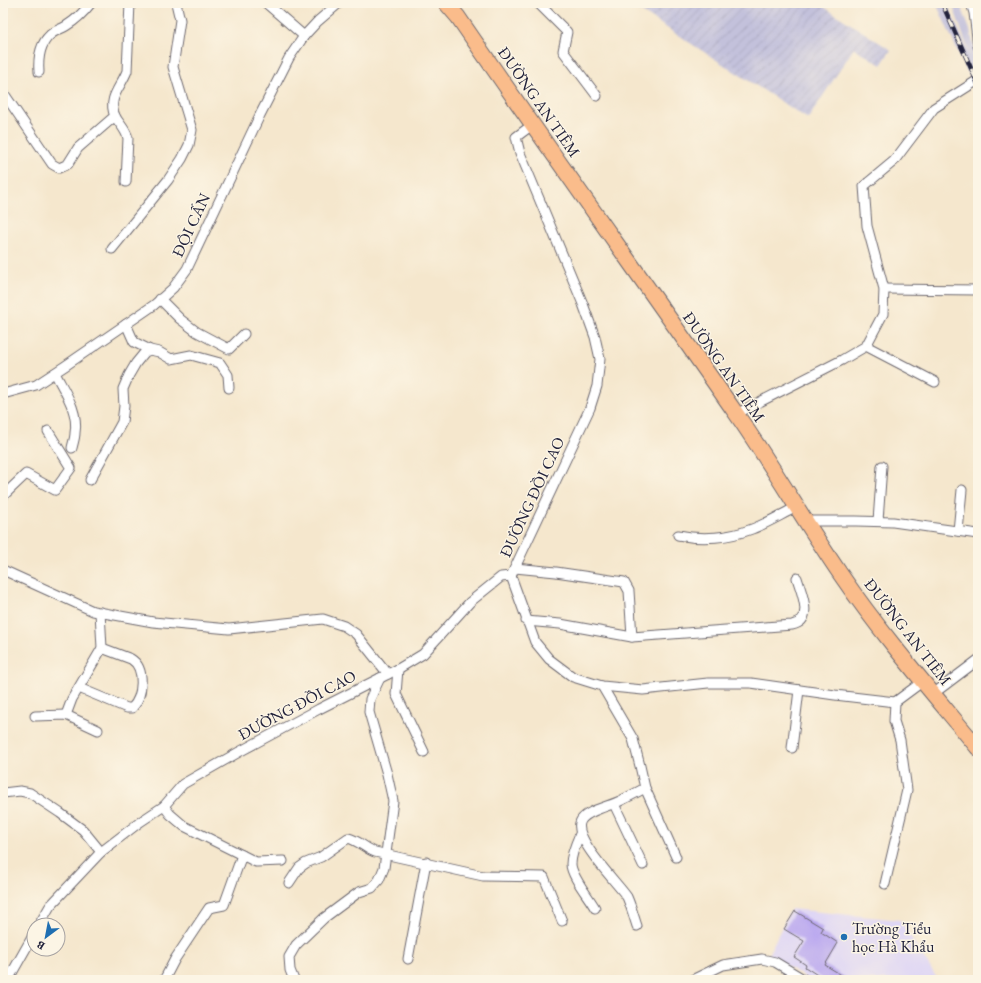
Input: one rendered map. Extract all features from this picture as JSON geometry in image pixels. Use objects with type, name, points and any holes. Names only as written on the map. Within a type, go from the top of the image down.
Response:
[{"type":"main road","name":"ĐƯỜNG AN TIÊM","points":[[446,3],[458,17],[532,125],[736,414],[798,507],[840,575],[922,682],[978,748]]},
{"type":"street","points":[[39,72],[38,60],[43,44],[50,34],[67,26],[83,13],[91,3]]},
{"type":"street","points":[[126,182],[128,138],[126,131],[115,116],[112,102],[126,71],[130,3]]},
{"type":"street","points":[[112,249],[168,180],[182,159],[189,144],[192,130],[173,67],[180,20],[176,3]]},
{"type":"street","points":[[266,3],[304,36]]},
{"type":"street","name":"ĐỘI CẤN","points":[[3,394],[36,385],[126,324],[173,288],[187,269],[260,115],[289,58],[304,36],[318,21],[339,3]]},
{"type":"street","points":[[538,3],[567,32],[563,51],[597,96]]},
{"type":"street","points":[[971,3],[974,13],[978,46]]},
{"type":"street","points":[[736,414],[842,360],[866,346],[883,314],[884,289],[867,226],[864,186],[894,160],[934,108],[978,80]]},
{"type":"street","points":[[3,92],[52,164],[59,168],[68,164],[78,148],[115,116]]},
{"type":"street","name":"ĐƯỜNG ĐỒI CAO","points":[[44,917],[50,906],[101,852],[140,822],[164,806],[183,784],[239,752],[398,669],[423,654],[475,598],[501,576],[511,576],[590,408],[597,386],[600,359],[595,337],[583,304],[520,153],[516,137],[532,125]]},
{"type":"street","points":[[884,289],[978,290]]},
{"type":"street","points":[[160,299],[180,319],[197,332],[229,350],[244,334]]},
{"type":"street","points":[[126,324],[134,342],[150,350],[159,352],[171,359],[191,356],[220,363],[228,375],[229,388]]},
{"type":"street","points":[[866,346],[935,382]]},
{"type":"street","points":[[90,480],[122,422],[124,406],[123,389],[129,376],[136,363],[145,352],[150,350]]},
{"type":"street","points":[[55,373],[72,407],[76,420],[76,432],[72,448]]},
{"type":"street","points":[[3,496],[26,474],[55,490],[71,468],[48,430]]},
{"type":"street","points":[[878,522],[882,466]]},
{"type":"street","points":[[958,531],[962,490]]},
{"type":"street","points":[[678,535],[693,538],[723,536],[751,529],[798,507]]},
{"type":"street","points":[[806,521],[878,522],[978,534]]},
{"type":"street","points":[[515,568],[556,572],[624,582],[629,591],[632,638]]},
{"type":"street","points":[[3,570],[93,611],[153,622],[229,629],[323,619],[344,626],[356,634],[384,676],[370,699],[368,712],[387,774],[393,801],[384,868],[379,880],[372,888],[359,892],[324,918],[296,945],[289,956],[290,970],[294,980]]},
{"type":"street","points":[[511,576],[534,642],[550,659],[573,677],[602,686],[643,690],[708,683],[751,683],[894,702],[922,682]]},
{"type":"street","points":[[526,622],[560,624],[632,638],[797,624],[803,619],[805,610],[805,605],[797,578]]},
{"type":"street","points":[[66,715],[72,700],[102,648],[100,612]]},
{"type":"street","points":[[79,688],[127,708],[132,708],[134,706],[139,696],[140,687],[140,674],[138,666],[131,659],[102,648]]},
{"type":"street","points":[[933,694],[978,660]]},
{"type":"street","points":[[398,669],[396,694],[424,752]]},
{"type":"street","points":[[602,686],[632,739],[640,766],[644,788],[676,857]]},
{"type":"street","points":[[792,748],[799,690]]},
{"type":"street","points":[[885,884],[907,790],[900,740],[894,721],[894,702]]},
{"type":"street","points":[[35,716],[66,715],[98,730]]},
{"type":"street","points":[[637,926],[627,898],[605,872],[580,834],[579,826],[583,818],[587,815],[614,804],[644,788]]},
{"type":"street","points":[[3,793],[20,791],[30,793],[83,830],[101,852]]},
{"type":"street","points":[[614,804],[642,865]]},
{"type":"street","points":[[164,806],[170,814],[184,826],[256,862],[283,861]]},
{"type":"street","points":[[580,834],[573,850],[571,864],[575,876],[596,908]]},
{"type":"street","points":[[289,883],[300,868],[306,863],[321,857],[348,838],[353,839],[368,850],[484,876],[544,877],[562,921]]},
{"type":"street","points":[[164,980],[175,959],[209,908],[224,905],[242,855]]},
{"type":"street","points":[[408,959],[426,862]]},
{"type":"street","points":[[8,980],[26,948]]},
{"type":"street","points":[[692,980],[723,965],[762,959],[775,962],[805,980]]},
{"type":"shaded area","points":[[628,3],[822,3],[821,5],[891,50],[881,65],[854,48],[808,119]]},
{"type":"shaded area","points":[[936,3],[947,3],[971,58],[952,3],[960,3],[970,30],[978,63],[978,96]]},
{"type":"shaded area","name":"Trường Tiểu học Hà Khẩu","points":[[791,909],[900,920],[938,980],[810,980],[768,955]]},
{"type":"building","points":[[795,911],[823,928],[821,932],[838,943],[825,965],[850,980],[825,980],[805,967],[806,965],[794,957],[804,941],[784,929]]},
{"type":"railway","points":[[942,3],[978,84]]},
{"type":"place","name":"Trường Tiểu học Hà Khẩu","points":[[844,937]]}]
